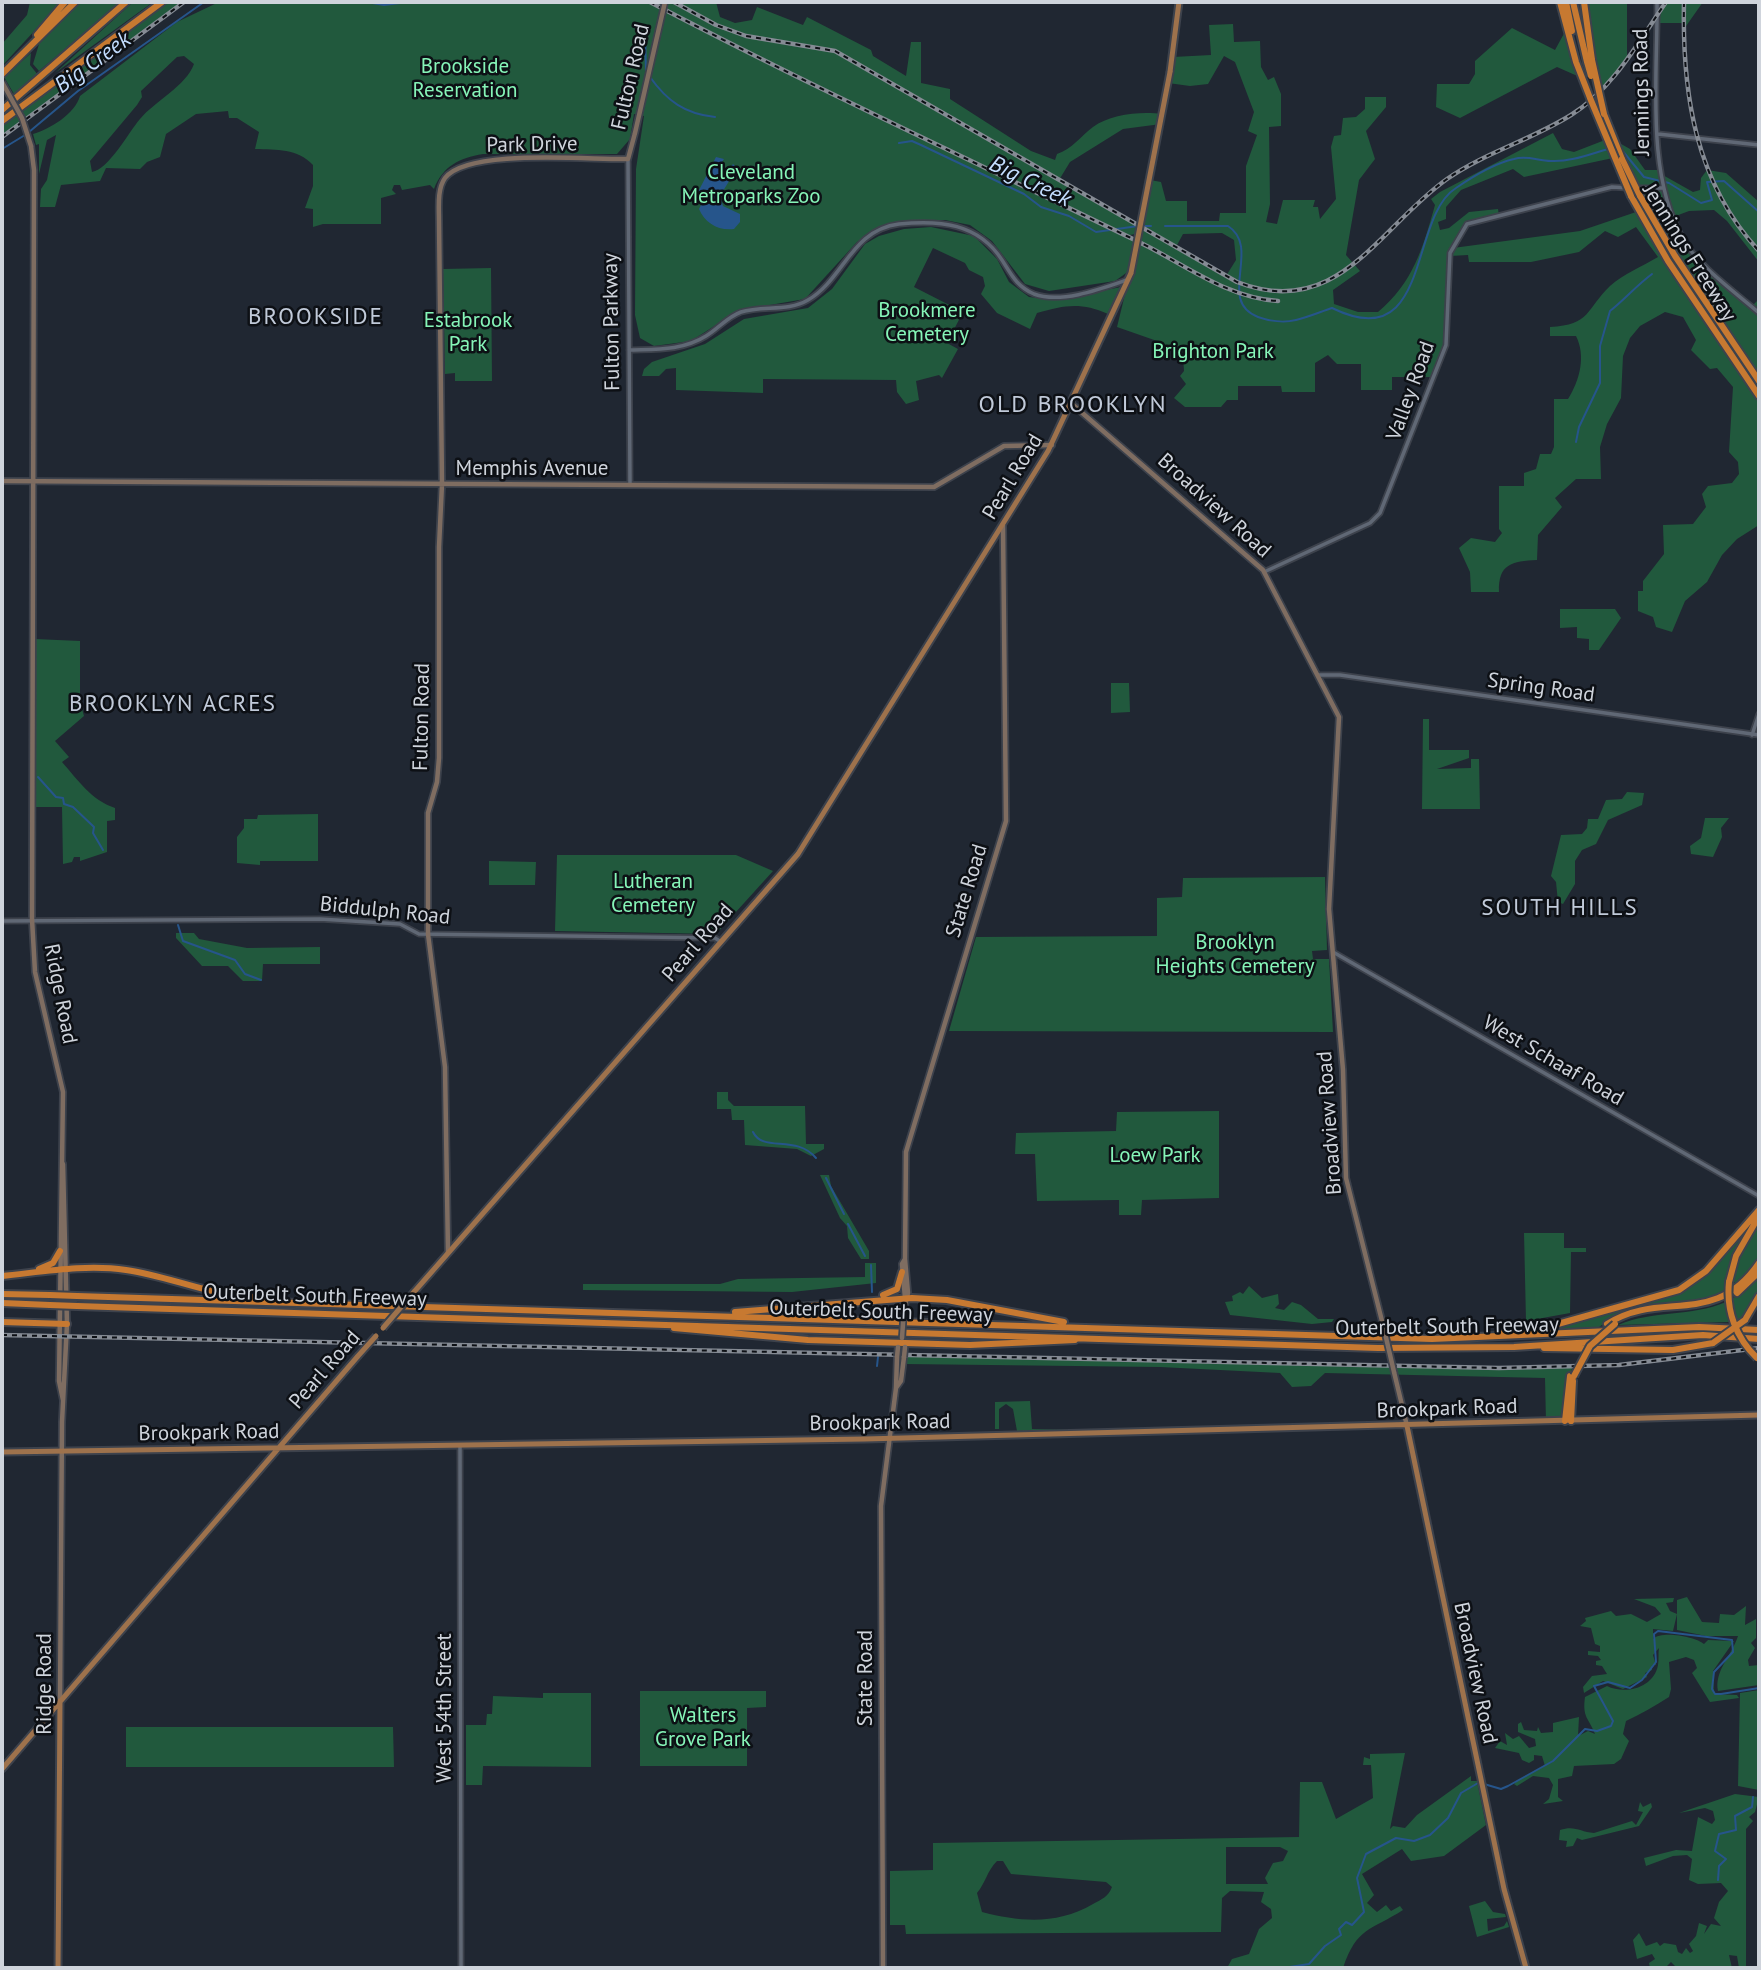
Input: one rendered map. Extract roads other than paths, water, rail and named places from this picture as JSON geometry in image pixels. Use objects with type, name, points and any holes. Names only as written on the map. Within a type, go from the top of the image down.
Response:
[{"type":"highway","points":[[4,72],[65,2]]},
{"type":"highway","points":[[4,72],[75,2]]},
{"type":"highway","points":[[2,110],[126,2]]},
{"type":"highway","points":[[2,121],[162,2]]},
{"type":"highway","points":[[1560,2],[1584,61]]},
{"type":"highway","points":[[1566,2],[1584,61]]},
{"type":"highway","points":[[1573,2],[1584,61]]},
{"type":"highway","points":[[1584,2],[1584,61]]},
{"type":"highway","name":"Jennings Freeway","points":[[1584,61],[1590,98],[1631,196],[1759,396]]},
{"type":"highway","name":"Jennings Freeway","points":[[1584,61],[1604,114],[1661,242]]},
{"type":"highway","name":"Jennings Freeway","points":[[1671,258],[1759,381]]},
{"type":"highway","points":[[1451,1339],[1541,1329],[1674,1293],[1706,1271],[1759,1210]]},
{"type":"highway","points":[[1758,1359],[1742,1340],[1733,1320],[1729,1282],[1736,1256],[1759,1216]]},
{"type":"highway","points":[[18,1274],[48,1266],[60,1251]]},
{"type":"highway","points":[[1568,1421],[1572,1376],[1581,1350],[1607,1324],[1641,1310],[1700,1305],[1718,1299],[1743,1284],[1759,1263]]},
{"type":"highway","points":[[2,1276],[64,1270],[123,1270],[220,1294],[313,1303]]},
{"type":"highway","points":[[854,1301],[891,1293],[898,1286],[902,1272]]},
{"type":"highway","points":[[1572,1376],[1590,1346],[1615,1324],[1638,1315],[1692,1310],[1720,1303],[1744,1289],[1759,1272]]},
{"type":"highway","name":"Outerbelt South Freeway","points":[[2,1294],[1451,1339],[1699,1326],[1759,1330]]},
{"type":"highway","points":[[1514,1347],[1673,1350],[1713,1343],[1745,1320],[1759,1296]]},
{"type":"highway","points":[[683,1314],[770,1311],[905,1298],[947,1300],[1056,1322],[1132,1328]]},
{"type":"highway","name":"Outerbelt South Freeway","points":[[2,1303],[1378,1348],[1514,1347],[1695,1335],[1759,1339]]},
{"type":"highway","points":[[2,1322],[63,1324]]},
{"type":"highway","points":[[634,1323],[789,1339],[902,1343],[970,1345],[1130,1338]]},
{"type":"main road","name":"Fulton Road","points":[[628,159],[665,2]]},
{"type":"main road","name":"Pearl Road","points":[[2,1769],[448,1252],[798,853],[1052,445],[1130,277],[1170,72],[1180,2]]},
{"type":"main road","name":"Ridge Road","points":[[2,82],[22,118],[31,146],[34,170],[32,919],[35,972],[62,1082],[60,1251],[64,1270]]},
{"type":"main road","name":"Park Drive","points":[[443,181],[456,168],[485,159],[628,159]]},
{"type":"main road","name":"Fulton Road","points":[[443,181],[439,220],[442,484],[439,547],[439,773],[428,813],[428,934],[445,1067],[448,1252]]},
{"type":"main road","name":"Broadview Road","points":[[1072,404],[1264,572],[1339,719],[1329,909],[1343,1070],[1347,1184],[1407,1426],[1505,1895],[1526,1968]]},
{"type":"main road","name":"Memphis Avenue","points":[[2,481],[934,487],[1004,446],[1052,445]]},
{"type":"main road","name":"State Road","points":[[905,1298],[908,1293],[905,1259],[906,1152],[1006,821],[1003,524]]},
{"type":"main road","name":"Ridge Road","points":[[58,1968],[63,1400],[59,1391],[66,1173],[63,1163]]},
{"type":"main road","name":"State Road","points":[[896,1388],[901,1381],[904,1357],[902,1343],[905,1298],[902,1272],[905,1259]]},
{"type":"main road","name":"State Road","points":[[883,1968],[881,1516],[891,1439],[897,1357],[902,1343]]},
{"type":"main road","name":"Brookpark Road","points":[[2,1452],[891,1439],[1759,1415]]},
{"type":"street","name":"Jennings Road","points":[[1657,2],[1658,134],[1662,186],[1683,240],[1759,313]]},
{"type":"street","points":[[1658,134],[1759,145]]},
{"type":"street","name":"Fulton Parkway","points":[[628,159],[630,485]]},
{"type":"street","name":"Valley Road","points":[[1264,572],[1370,523],[1380,513],[1446,345],[1450,253],[1467,224],[1612,187],[1662,186]]},
{"type":"street","points":[[629,350],[677,348],[705,337],[739,313],[801,304],[816,295],[862,240],[892,225],[945,223],[972,231],[991,246],[1018,284],[1040,295],[1105,289],[1130,277]]},
{"type":"street","name":"Spring Road","points":[[1318,675],[1323,673],[1759,735]]},
{"type":"street","points":[[1752,735],[1759,714]]},
{"type":"street","name":"Biddulph Road","points":[[2,921],[330,919],[400,924],[416,933],[428,934],[715,938],[721,942]]},
{"type":"street","name":"West Schaaf Road","points":[[1333,952],[1759,1196]]},
{"type":"street","name":"West 54th Street","points":[[460,1447],[461,1968]]},
{"type":"water","points":[[716,157],[724,159],[720,165],[728,170],[733,164],[737,168],[720,196],[723,206],[740,214],[740,222],[734,229],[713,225],[699,209],[704,199],[698,192]]},
{"type":"waterway","name":"Big Creek","points":[[29,132],[78,91],[204,2]]},
{"type":"waterway","name":"Big Creek","points":[[367,2],[384,5],[408,2]]},
{"type":"waterway","name":"Big Creek","points":[[522,2],[528,2]]},
{"type":"waterway","name":"Big Creek","points":[[645,29],[646,72]]},
{"type":"waterway","name":"Big Creek","points":[[650,77],[663,93],[678,105],[695,113],[715,117]]},
{"type":"waterway","name":"Big Creek","points":[[2,149],[25,135]]},
{"type":"waterway","name":"Big Creek","points":[[899,143],[912,141],[921,145],[1024,194],[1041,207],[1069,216],[1096,232],[1138,226]]},
{"type":"waterway","name":"Big Creek","points":[[1165,226],[1228,226],[1237,236],[1241,247],[1240,299],[1246,309],[1258,317],[1291,321],[1332,308],[1364,318],[1387,314],[1403,299],[1414,278],[1430,226],[1441,204],[1456,188],[1484,171],[1514,159],[1558,161],[1608,149]]},
{"type":"waterway","name":"Big Creek","points":[[1621,149],[1644,177],[1669,183],[1701,203],[1712,200],[1707,182],[1724,181],[1759,212]]},
{"type":"waterway","name":"Big Creek","points":[[1143,226],[1151,226]]},
{"type":"waterway","points":[[1576,442],[1579,427],[1600,383],[1600,346],[1610,311],[1652,274]]},
{"type":"waterway","points":[[38,777],[56,797],[63,798],[64,804],[73,807],[94,827],[93,833],[103,850]]},
{"type":"waterway","points":[[178,925],[183,941],[235,960],[245,974],[261,980]]},
{"type":"waterway","points":[[753,1132],[764,1142],[799,1147],[816,1158]]},
{"type":"waterway","points":[[826,1178],[844,1214]]},
{"type":"waterway","points":[[848,1224],[865,1256]]},
{"type":"waterway","points":[[871,1265],[872,1292]]},
{"type":"waterway","points":[[877,1366],[878,1357]]},
{"type":"waterway","points":[[1484,1784],[1501,1789],[1508,1786],[1553,1761],[1585,1729],[1597,1731],[1611,1726],[1613,1721],[1594,1686],[1608,1682],[1630,1688],[1642,1680],[1656,1662],[1654,1634],[1658,1631],[1732,1640],[1733,1652],[1714,1672],[1712,1689],[1715,1694],[1721,1694],[1759,1688]]},
{"type":"waterway","points":[[1283,1968],[1309,1964],[1325,1946],[1341,1935],[1339,1929],[1346,1922],[1352,1925],[1364,1912],[1357,1878],[1366,1854],[1396,1838],[1414,1841],[1430,1835],[1448,1818],[1461,1793],[1478,1783]]},
{"type":"waterway","points":[[1718,1880],[1719,1866],[1726,1859],[1715,1851],[1719,1834],[1736,1830],[1735,1816],[1752,1807],[1753,1797]]},
{"type":"railway","points":[[2,137],[184,2]]},
{"type":"railway","points":[[650,2],[832,94],[1137,241],[1205,278],[1240,293],[1278,301]]},
{"type":"railway","points":[[674,2],[716,25],[746,36],[835,51],[1237,282],[1272,291],[1303,289],[1330,279],[1354,264],[1422,199],[1447,179],[1476,162],[1556,124],[1586,104],[1600,92],[1624,63],[1666,2]]},
{"type":"railway","points":[[1684,2],[1686,70],[1697,135],[1720,196],[1737,224],[1759,251]]},
{"type":"railway","points":[[2,1335],[1499,1368],[1619,1365],[1759,1348]]},
{"type":"district","name":"BROOKSIDE","points":[[316,317]]},
{"type":"district","name":"OLD BROOKLYN","points":[[1073,405]]},
{"type":"district","name":"BROOKLYN ACRES","points":[[173,704]]},
{"type":"district","name":"SOUTH HILLS","points":[[1560,908]]},
{"type":"park label","name":"Brookside Reservation","points":[[465,79]]},
{"type":"park label","name":"Cleveland Metroparks Zoo","points":[[751,185]]},
{"type":"park label","name":"Brookmere Cemetery","points":[[927,323]]},
{"type":"park label","name":"Estabrook Park","points":[[468,333]]},
{"type":"park label","name":"Brighton Park","points":[[1213,352]]},
{"type":"park label","name":"Lutheran Cemetery","points":[[653,894]]},
{"type":"park label","name":"Brooklyn Heights Cemetery","points":[[1235,955]]},
{"type":"park label","name":"Loew Park","points":[[1155,1156]]},
{"type":"park label","name":"Walters Grove Park","points":[[703,1728]]}]
